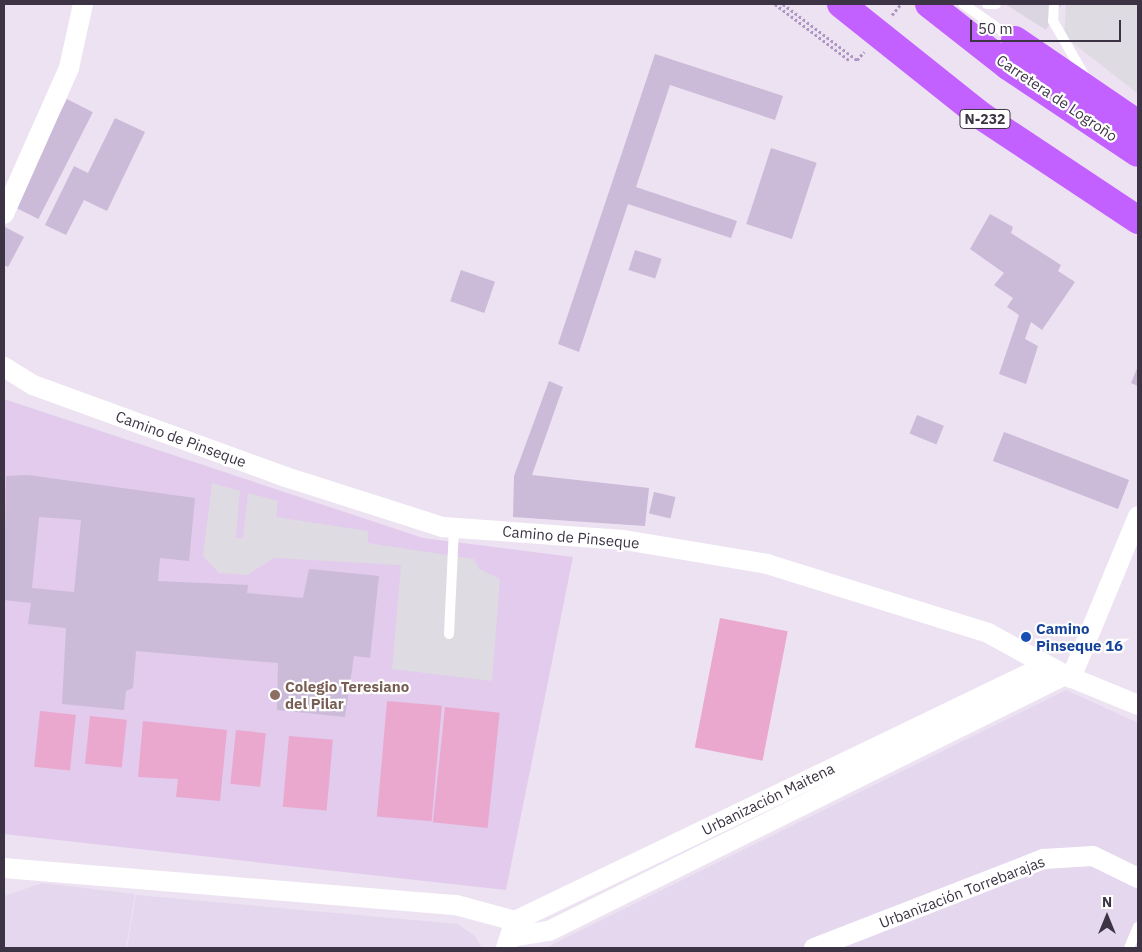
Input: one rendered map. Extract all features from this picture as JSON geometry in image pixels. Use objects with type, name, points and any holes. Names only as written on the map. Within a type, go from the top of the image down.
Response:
[{"type":"highway","name":"N-232","points":[[841,4],[980,116],[1138,220]]},
{"type":"highway","name":"Carretera de Logroño","points":[[929,4],[1008,66],[1138,153]]},
{"type":"highway","points":[[1015,40],[1138,124]]},
{"type":"street","points":[[4,214],[69,68],[83,4]]},
{"type":"street","name":"Camino de Pinseque","points":[[4,367],[33,385],[286,477],[454,527],[624,540],[767,564],[988,633],[1068,677],[1138,705]]},
{"type":"street","points":[[4,868],[456,905],[510,936],[549,931],[1068,677],[1138,516]]},
{"type":"street","name":"Urbanización Maitena","points":[[510,936],[1046,665]]},
{"type":"street","name":"Urbanización Torrebarajas","points":[[814,948],[1044,859],[1093,856],[1138,878]]},
{"type":"lane","points":[[963,4],[1015,40],[1086,78],[1138,113]]},
{"type":"lane","points":[[987,4],[996,4]]},
{"type":"lane","points":[[1054,4],[1053,21],[1086,78]]},
{"type":"lane","points":[[449,634],[454,527]]},
{"type":"lane","points":[[1129,948],[1138,927]]},
{"type":"path","points":[[775,4],[850,60]]},
{"type":"shaded area","points":[[1005,4],[1062,4],[1046,30]]},
{"type":"shaded area","points":[[1066,4],[1138,4],[1138,94],[1064,36]]},
{"type":"shaded area","name":"Colegio Teresiano del Pilar","points":[[4,399],[423,538],[573,557],[506,890],[4,834]]},
{"type":"shaded area","points":[[212,483],[240,491],[236,538],[243,538],[248,493],[278,501],[276,517],[368,531],[368,543],[474,559],[479,569],[500,579],[492,681],[392,669],[401,565],[274,558],[247,575],[219,573],[203,556]]},
{"type":"shaded area","points":[[720,618],[788,631],[763,761],[695,748]]},
{"type":"shaded area","points":[[1066,690],[1138,723],[1138,948],[545,948]]},
{"type":"shaded area","points":[[387,701],[442,706],[432,821],[377,817]]},
{"type":"shaded area","points":[[445,707],[500,713],[488,828],[433,822]]},
{"type":"shaded area","points":[[40,711],[76,715],[70,770],[34,767]]},
{"type":"shaded area","points":[[90,716],[127,720],[122,768],[85,764]]},
{"type":"shaded area","points":[[143,721],[227,730],[220,801],[176,797],[178,779],[138,777]]},
{"type":"shaded area","points":[[236,730],[266,733],[260,787],[230,784]]},
{"type":"shaded area","points":[[289,736],[333,740],[327,811],[283,807]]},
{"type":"shaded area","points":[[42,883],[135,894],[126,948],[4,948],[4,896]]},
{"type":"shaded area","points":[[136,895],[458,924],[476,937],[482,948],[127,948]]},
{"type":"building","points":[[655,54],[783,96],[775,120],[670,85],[636,187],[737,221],[731,238],[628,204],[579,352],[558,344]]},
{"type":"building","points":[[67,99],[93,112],[38,219],[13,206]]},
{"type":"building","points":[[115,118],[145,132],[107,211],[84,200],[66,235],[45,225],[74,166],[88,173]]},
{"type":"building","points":[[771,148],[817,163],[792,239],[746,224]]},
{"type":"building","points":[[990,214],[1013,227],[1011,233],[1061,265],[1058,271],[1075,282],[1042,330],[1031,322],[1025,339],[1038,346],[1026,384],[999,374],[1019,315],[1007,307],[1013,298],[994,285],[1004,273],[970,249]]},
{"type":"building","points":[[5,227],[24,237],[8,267],[4,265]]},
{"type":"building","points":[[635,250],[662,259],[655,279],[629,270]]},
{"type":"building","points":[[461,270],[495,282],[484,313],[450,301]]},
{"type":"building","points":[[1138,366],[1138,386],[1131,383]]},
{"type":"building","points":[[549,381],[563,387],[532,475],[649,488],[645,526],[513,517],[514,476]]},
{"type":"building","points":[[917,415],[944,426],[936,444],[910,434]]},
{"type":"building","points":[[1004,432],[1129,480],[1118,509],[993,461]]},
{"type":"building","points":[[28,475],[195,498],[189,561],[160,558],[158,581],[248,585],[247,593],[303,598],[309,569],[379,576],[370,658],[354,656],[345,717],[277,710],[278,663],[136,651],[133,688],[126,691],[124,710],[62,704],[66,628],[28,624],[31,603],[4,600],[6,476]],"holes":[[[39,517],[81,520],[74,592],[32,588]]]},
{"type":"building","points":[[654,492],[675,497],[670,518],[649,513]]},
{"type":"place","name":"Camino Pinseque 16","points":[[1026,637]]},
{"type":"place","name":"Colegio Teresiano del Pilar","points":[[275,695]]}]
